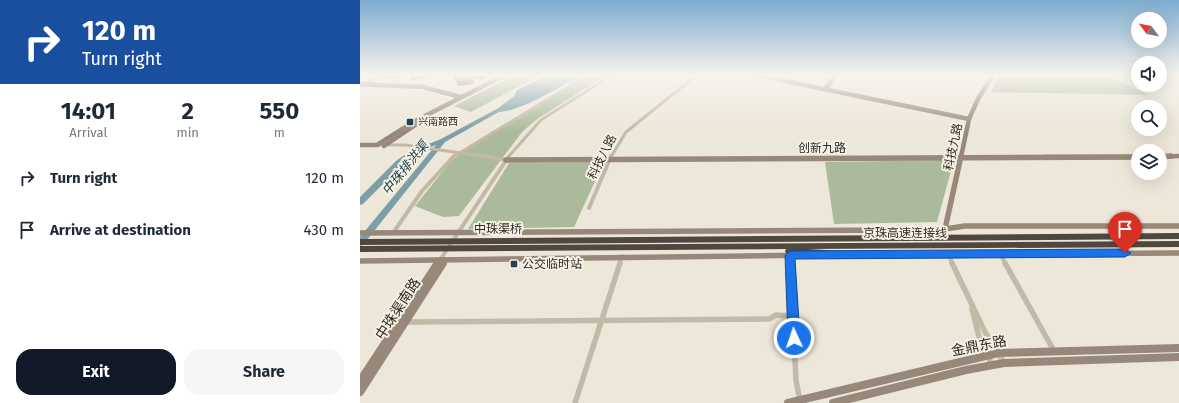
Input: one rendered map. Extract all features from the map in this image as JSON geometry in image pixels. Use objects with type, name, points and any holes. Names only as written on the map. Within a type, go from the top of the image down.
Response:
[{"type":"highway","name":"京珠高速连接线","points":[[634,244],[1179,236]]},
{"type":"highway","name":"中珠渠桥","points":[[360,242],[634,244]]},
{"type":"highway","name":"京珠高速连接线","points":[[634,244],[759,246],[1179,244]]},
{"type":"highway","name":"中珠渠桥","points":[[360,249],[634,244]]},
{"type":"highway","points":[[759,246],[788,250],[864,255]]},
{"type":"street","points":[[441,94],[460,99]]},
{"type":"street","points":[[444,94],[460,99]]},
{"type":"street","points":[[384,146],[422,121],[470,94]]},
{"type":"street","points":[[377,145],[403,127],[471,94]]},
{"type":"street","points":[[390,233],[422,191],[456,154],[557,94]]},
{"type":"street","points":[[443,260],[506,160],[533,126],[582,94]]},
{"type":"street","name":"科技八路","points":[[589,208],[609,160],[626,132],[674,94]]},
{"type":"street","points":[[848,94],[969,119]]},
{"type":"street","name":"科技九路","points":[[945,229],[969,119],[981,94]]},
{"type":"street","points":[[360,145],[405,145],[456,154],[506,160]]},
{"type":"street","points":[[1167,157],[1179,156]]},
{"type":"street","name":"创新九路","points":[[506,160],[1131,157]]},
{"type":"street","points":[[360,233],[945,229],[965,226],[1179,226]]},
{"type":"street","points":[[363,261],[622,256],[1179,253]]},
{"type":"street","points":[[948,254],[969,299],[1004,363]]},
{"type":"street","points":[[1000,254],[1054,351]]},
{"type":"street","points":[[790,255],[796,380],[800,402]]},
{"type":"street","points":[[575,403],[622,256]]},
{"type":"street","name":"中珠渠南路","points":[[360,392],[443,260]]},
{"type":"street","name":"中珠渠南路","points":[[360,381],[443,260]]},
{"type":"street","points":[[969,299],[979,337],[992,365]]},
{"type":"street","points":[[405,322],[769,319],[776,315],[793,316]]},
{"type":"street","name":"金鼎东路","points":[[788,403],[800,402],[998,353],[1179,348]]},
{"type":"street","name":"金鼎东路","points":[[833,403],[966,370],[1004,363],[1179,357]]},
{"type":"green space","points":[[478,94],[505,94],[471,112],[454,106]]},
{"type":"green space","points":[[558,94],[577,94],[536,120],[522,132],[459,216],[443,217],[415,206],[451,161],[480,140]]},
{"type":"green space","points":[[1086,94],[1146,94],[1149,95]]},
{"type":"green space","points":[[954,160],[937,222],[834,224],[825,162]]},
{"type":"green space","points":[[604,162],[574,227],[468,229],[509,163]]},
{"type":"water","points":[[515,94],[547,94],[515,109],[495,112]]},
{"type":"waterway","name":"中珠排洪渠","points":[[360,243],[443,141],[504,107]]},
{"type":"waterway","points":[[360,202],[400,162],[413,152],[441,141]]},
{"type":"place","name":"兴南路西","points":[[410,122]]},
{"type":"place","name":"公交临时站","points":[[514,264]]},
{"type":"route","points":[[794,338],[790,255],[1125,253]]}]
